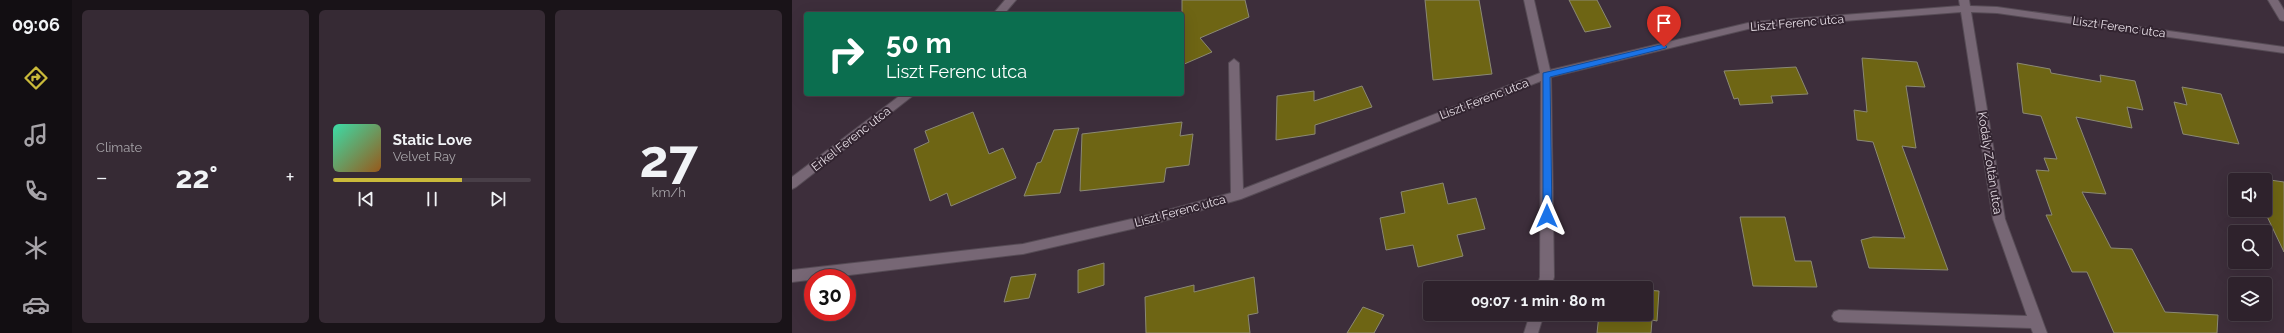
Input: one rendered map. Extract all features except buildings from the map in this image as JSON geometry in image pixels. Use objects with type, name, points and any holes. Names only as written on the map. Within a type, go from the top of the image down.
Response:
[{"type":"street","points":[[1000,12],[1011,0]]},
{"type":"street","points":[[1529,0],[1546,75],[1546,281]]},
{"type":"street","points":[[2273,0],[2284,18]]},
{"type":"street","name":"Liszt Ferenc utca","points":[[792,276],[1023,249],[1149,220],[1237,196],[1546,75],[1752,25],[1964,5],[2284,50]]},
{"type":"street","name":"Kodály Zoltán utca","points":[[1840,316],[2038,328],[1999,219],[1964,5]]},
{"type":"street","points":[[1234,63],[1237,196]]},
{"type":"street","name":"Erkel Ferenc utca","points":[[792,184],[906,96]]},
{"type":"street","points":[[1531,333],[1535,321]]},
{"type":"route","points":[[1547,216],[1546,75],[1664,47]]}]
